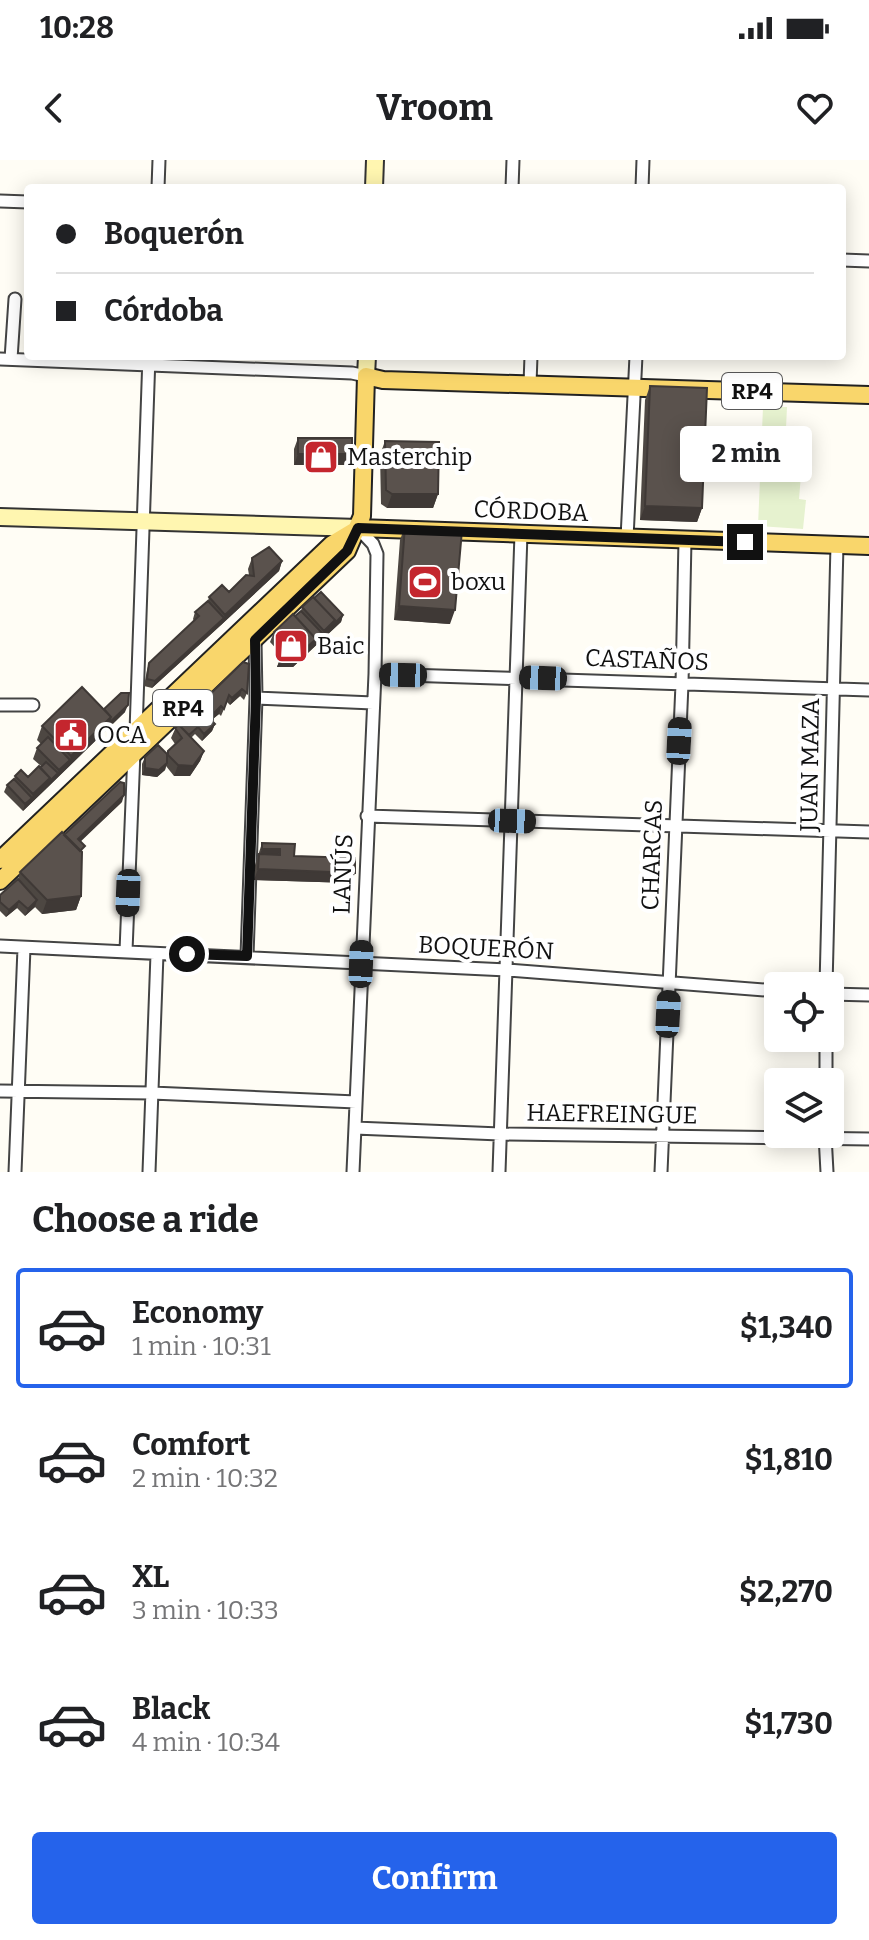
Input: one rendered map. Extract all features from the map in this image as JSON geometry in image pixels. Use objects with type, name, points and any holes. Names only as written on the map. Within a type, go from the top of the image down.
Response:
[{"type":"main road","name":"RP4","points":[[0,881],[347,551],[362,516],[366,376],[383,380],[869,395]]},
{"type":"main road","name":"RP4","points":[[0,860],[332,544],[358,528]]},
{"type":"main road","name":"CÓRDOBA","points":[[358,528],[869,546]]},
{"type":"street","points":[[158,184],[159,160]]},
{"type":"street","points":[[374,184],[375,160]]},
{"type":"street","points":[[512,184],[513,160]]},
{"type":"street","points":[[642,184],[643,160]]},
{"type":"street","points":[[0,201],[24,202]]},
{"type":"street","points":[[846,260],[869,261]]},
{"type":"street","points":[[6,359],[15,299]]},
{"type":"street","points":[[126,951],[149,360],[366,376],[367,360]]},
{"type":"street","points":[[530,384],[531,360]]},
{"type":"street","points":[[627,538],[636,360]]},
{"type":"street","name":"CÓRDOBA","points":[[0,517],[358,528]]},
{"type":"street","name":"LANÚS","points":[[353,1172],[375,674],[377,554],[373,544],[358,528]]},
{"type":"street","points":[[499,1172],[521,534]]},
{"type":"street","name":"CHARCAS","points":[[661,1172],[682,684],[685,540]]},
{"type":"street","name":"JUAN MAZA","points":[[826,972],[837,545]]},
{"type":"street","points":[[247,956],[256,698],[255,640]]},
{"type":"street","name":"CASTAÑOS","points":[[375,674],[869,690]]},
{"type":"street","points":[[256,698],[373,703]]},
{"type":"street","points":[[0,705],[33,705]]},
{"type":"street","points":[[367,816],[869,832]]},
{"type":"street","name":"BOQUERÓN","points":[[0,946],[507,970],[764,990]]},
{"type":"street","points":[[15,1172],[24,948]]},
{"type":"street","points":[[149,1172],[157,954]]},
{"type":"street","points":[[844,994],[869,995]]},
{"type":"street","points":[[0,1091],[152,1093],[356,1102]]},
{"type":"street","name":"HAEFREINGUE","points":[[355,1128],[500,1134],[764,1136]]},
{"type":"street","name":"HAEFREINGUE","points":[[844,1137],[869,1139]]},
{"type":"street","points":[[826,1148],[827,1172]]},
{"type":"green space","points":[[763,407],[787,407],[785,449],[803,451],[799,499],[806,500],[803,529],[758,526]]},
{"type":"building","points":[[650,386],[707,388],[702,508],[645,506]]},
{"type":"building","points":[[298,438],[352,438],[352,454],[298,454]]},
{"type":"building","points":[[385,441],[439,442],[438,494],[392,494],[386,490]]},
{"type":"building","name":"boxu","points":[[405,526],[462,530],[455,610],[399,606]]},
{"type":"building","points":[[269,547],[282,561],[225,615],[209,597],[222,585],[229,592],[246,575],[254,576],[252,558]]},
{"type":"building","points":[[321,592],[343,615],[334,624],[335,620],[314,598]]},
{"type":"building","points":[[313,597],[335,620],[324,631],[302,607]]},
{"type":"building","points":[[208,601],[224,618],[155,681],[147,679],[149,663],[199,616],[195,612]]},
{"type":"building","points":[[301,611],[323,634],[315,642],[316,639],[295,616]]},
{"type":"building","points":[[293,614],[316,639],[296,657],[281,656],[287,646],[274,632]]},
{"type":"building","points":[[243,662],[249,664],[247,693],[242,689],[232,698],[229,695],[224,709],[221,706],[209,718],[215,724],[204,734],[198,727],[189,735],[179,725],[176,727],[187,716],[192,721],[203,711],[198,706]]},
{"type":"building","name":"OCA","points":[[82,687],[111,717],[71,756],[42,726]]},
{"type":"building","points":[[121,693],[129,693],[128,705],[108,724],[111,717],[104,709]]},
{"type":"building","points":[[179,725],[204,751],[193,766],[178,765],[168,755],[168,751],[182,738],[175,728]]},
{"type":"building","points":[[48,737],[70,760],[59,770],[37,748]]},
{"type":"building","points":[[158,745],[167,754],[167,763],[159,770],[145,768],[145,757]]},
{"type":"building","points":[[46,762],[58,773],[49,782],[50,778],[40,768]]},
{"type":"building","points":[[39,766],[50,778],[33,794],[15,776],[21,770],[28,777]]},
{"type":"building","points":[[14,779],[32,798],[25,804],[7,785]]},
{"type":"building","points":[[120,782],[124,783],[124,795],[78,839],[85,846],[80,851],[64,835]]},
{"type":"building","points":[[62,832],[82,852],[81,896],[47,900],[20,872]]},
{"type":"building","points":[[262,843],[295,844],[294,856],[355,858],[355,873],[258,869],[259,854],[280,855],[280,849],[262,849]]},
{"type":"building","points":[[18,879],[37,900],[28,909],[19,901],[9,910],[0,902],[0,895]]},
{"type":"place","name":"Masterchip","points":[[321,457]]},
{"type":"place","name":"boxu","points":[[425,582]]},
{"type":"place","name":"Baic","points":[[291,646]]},
{"type":"place","name":"OCA","points":[[71,735]]},
{"type":"route","points":[[187,954],[247,956],[257,659],[255,640],[347,551],[358,528],[745,542]]}]
